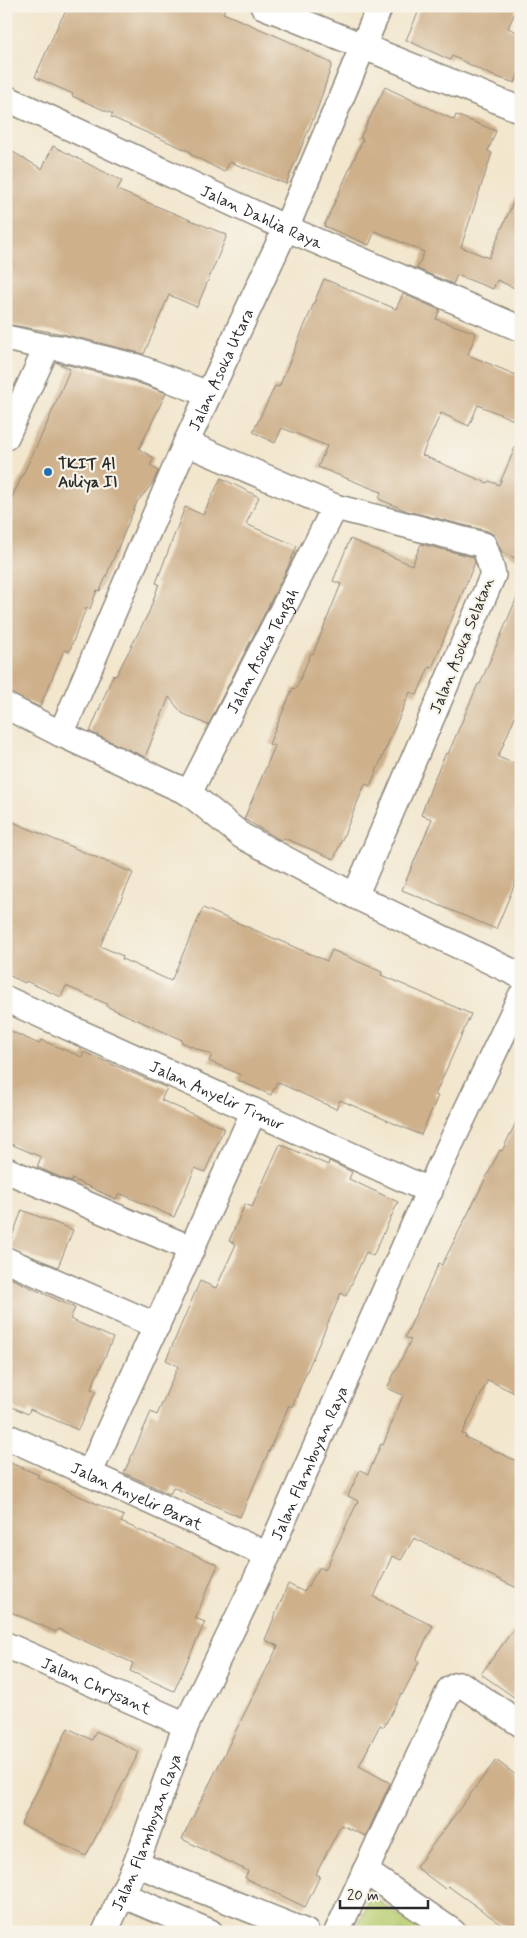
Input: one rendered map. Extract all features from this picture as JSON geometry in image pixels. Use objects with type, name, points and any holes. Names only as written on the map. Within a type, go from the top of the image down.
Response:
[{"type":"street","points":[[263,6],[521,110]]},
{"type":"street","name":"Jalan Asoka Utara","points":[[61,734],[186,443],[286,228],[364,48],[380,6]]},
{"type":"street","name":"Jalan Dahlia Raya","points":[[6,98],[286,228],[521,329]]},
{"type":"street","points":[[6,338],[60,348],[137,368],[208,394]]},
{"type":"street","points":[[6,437],[47,347]]},
{"type":"street","name":"Jalan Asoka Selatan","points":[[186,443],[335,507],[484,545],[493,575],[355,896]]},
{"type":"street","name":"Jalan Asoka Tengah","points":[[189,794],[335,507]]},
{"type":"street","points":[[6,706],[189,794],[242,836],[355,896],[521,976]]},
{"type":"street","name":"Jalan Flamboyan Raya","points":[[105,1932],[136,1864],[186,1726],[268,1555],[440,1166],[521,996]]},
{"type":"street","name":"Jalan Anyelir Timur","points":[[6,999],[430,1191]]},
{"type":"street","points":[[89,1474],[254,1111]]},
{"type":"street","points":[[6,1170],[192,1249]]},
{"type":"street","points":[[6,1260],[157,1326]]},
{"type":"street","name":"Jalan Anyelir Barat","points":[[6,1436],[268,1555]]},
{"type":"street","name":"Jalan Chrysant","points":[[6,1645],[186,1726]]},
{"type":"street","points":[[337,1932],[450,1689],[457,1685],[462,1685],[521,1724]]},
{"type":"street","points":[[136,1864],[306,1932]]},
{"type":"street","points":[[365,1871],[453,1932]]},
{"type":"street","points":[[122,1895],[210,1932]]},
{"type":"green space","points":[[371,1896],[424,1932],[355,1932]]},
{"type":"building","points":[[69,6],[226,6],[223,13],[288,41],[332,64],[318,107],[286,184],[230,162],[224,172],[190,154],[191,152],[111,117],[113,114],[35,77],[59,23]]},
{"type":"building","points":[[421,6],[518,6],[508,28],[521,34],[521,66],[515,83],[491,75],[452,56],[450,60],[406,40]]},
{"type":"building","points":[[385,87],[454,120],[456,115],[496,131],[488,151],[492,153],[461,247],[489,258],[521,184],[521,291],[497,280],[493,289],[457,275],[453,284],[417,269],[424,252],[375,231],[369,245],[324,226],[363,139],[360,138]]},
{"type":"building","points":[[53,146],[122,181],[117,190],[227,235],[197,307],[169,295],[144,354],[63,334],[6,324],[6,148],[42,169]]},
{"type":"building","points":[[324,279],[396,309],[403,294],[440,310],[436,319],[476,333],[468,355],[521,377],[521,423],[478,405],[469,426],[441,413],[422,455],[487,483],[489,481],[499,485],[521,434],[521,561],[502,552],[494,535],[488,531],[407,511],[379,499],[381,492],[318,467],[327,446],[282,428],[275,443],[253,432],[275,386],[279,387]]},
{"type":"building","points":[[56,362],[133,381],[166,393],[139,449],[154,458],[150,465],[158,471],[153,483],[137,502],[100,591],[97,590],[90,609],[86,608],[69,652],[64,650],[40,707],[6,692],[6,510],[46,426],[70,369]]},
{"type":"building","points":[[221,478],[259,497],[246,524],[297,546],[208,725],[182,713],[169,697],[145,757],[90,732],[113,675],[116,676],[149,612],[159,584],[156,583],[185,507],[203,515]]},
{"type":"building","points":[[350,539],[412,565],[421,544],[473,557],[475,562],[432,668],[429,667],[417,695],[410,692],[370,786],[365,784],[334,859],[284,838],[282,841],[244,819],[275,746],[269,744],[293,688],[296,689],[311,653],[313,654],[341,584],[333,581]]},
{"type":"building","points":[[521,588],[521,702],[498,757],[521,766],[521,869],[496,929],[402,890],[432,819],[421,815],[435,777],[446,753],[448,754],[478,684],[480,684]]},
{"type":"building","points":[[6,819],[133,873],[100,946],[123,956],[122,959],[171,981],[203,908],[327,961],[332,950],[382,972],[381,975],[471,1014],[435,1095],[438,1096],[421,1135],[340,1100],[336,1109],[277,1082],[271,1095],[238,1080],[241,1075],[209,1061],[212,1055],[106,1006],[107,1004],[66,986],[61,997],[6,974]]},
{"type":"building","points":[[6,1029],[39,1044],[41,1040],[82,1057],[84,1052],[167,1088],[161,1100],[224,1128],[205,1172],[195,1168],[174,1217],[119,1193],[116,1199],[72,1179],[71,1182],[37,1167],[41,1157],[6,1142]]},
{"type":"building","points":[[521,1112],[521,1396],[488,1380],[462,1434],[521,1463],[521,1590],[414,1538],[401,1560],[392,1556],[374,1597],[433,1626],[416,1660],[419,1662],[402,1695],[384,1727],[380,1725],[359,1766],[390,1783],[366,1836],[341,1825],[316,1874],[320,1876],[305,1907],[245,1878],[248,1871],[182,1839],[278,1646],[265,1640],[288,1584],[304,1592],[320,1567],[325,1570],[358,1501],[348,1496],[360,1470],[368,1474],[381,1444],[383,1445],[403,1395],[387,1388],[411,1340],[405,1337],[439,1263],[442,1265]]},
{"type":"building","points":[[280,1144],[328,1165],[329,1161],[352,1172],[349,1179],[398,1202],[373,1256],[366,1252],[346,1296],[341,1293],[292,1407],[289,1405],[240,1517],[173,1487],[170,1494],[124,1473],[151,1412],[157,1415],[178,1366],[166,1360],[200,1281],[216,1288],[236,1244],[229,1241],[245,1204],[252,1207]]},
{"type":"building","points":[[22,1210],[73,1230],[58,1267],[6,1246],[6,1242],[10,1242]]},
{"type":"building","points":[[6,1276],[75,1308],[70,1319],[113,1338],[91,1389],[96,1391],[78,1430],[30,1409],[28,1414],[6,1404]]},
{"type":"building","points":[[6,1461],[124,1516],[121,1522],[218,1565],[195,1618],[205,1622],[174,1691],[130,1671],[133,1663],[58,1629],[56,1632],[6,1610]]},
{"type":"building","points":[[521,1619],[521,1702],[481,1674]]},
{"type":"building","points":[[68,1728],[92,1740],[96,1731],[139,1752],[86,1856],[21,1824]]},
{"type":"building","points":[[496,1760],[521,1779],[521,1932],[512,1932],[448,1886],[445,1889],[416,1867]]},
{"type":"place","name":"TKIT Al Auliya II","points":[[48,472]]}]
